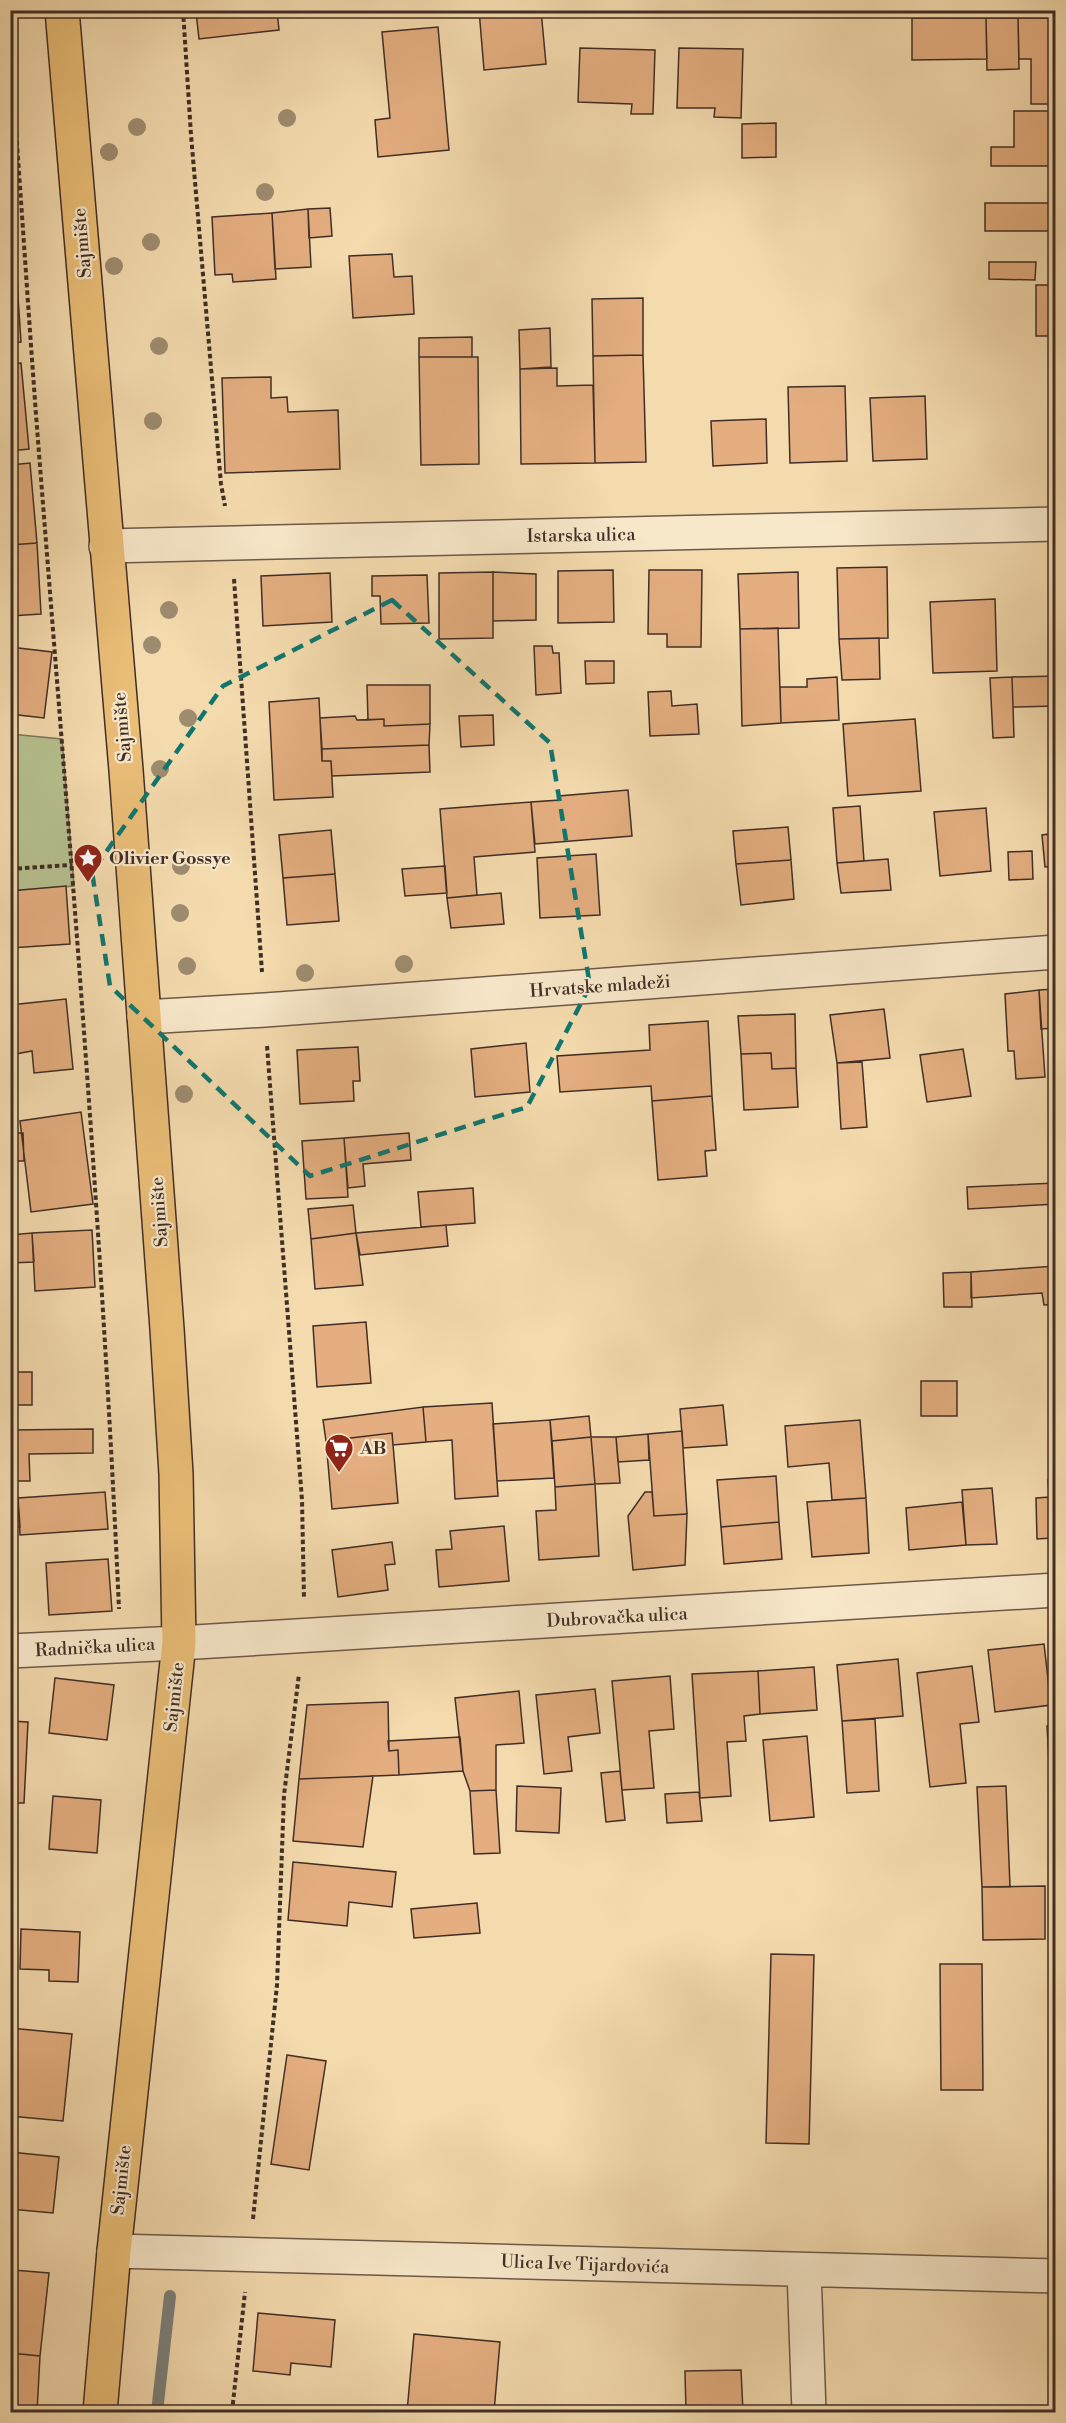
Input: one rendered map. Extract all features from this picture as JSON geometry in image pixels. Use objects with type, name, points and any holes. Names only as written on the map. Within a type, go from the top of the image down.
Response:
[{"type":"main road","name":"Sajmište","points":[[63,10],[126,770],[144,1017],[175,1463],[179,1643],[114,2251],[100,2412]]},
{"type":"street","name":"Istarska ulica","points":[[106,546],[1056,524]]},
{"type":"street","name":"Hrvatske mladeži","points":[[144,1017],[1056,952]]},
{"type":"street","name":"Dubrovačka ulica","points":[[179,1643],[1056,1590]]},
{"type":"street","name":"Radnička ulica","points":[[10,1651],[179,1643]]},
{"type":"street","name":"Ulica Ive Tijardovića","points":[[114,2251],[1056,2276]]},
{"type":"street","points":[[804,2270],[809,2412]]},
{"type":"path","points":[[183,10],[191,135],[221,484],[231,543],[302,1500],[304,1636],[284,1795],[277,1985],[232,2412]]},
{"type":"path","points":[[10,51],[100,1231],[121,1646]]},
{"type":"path","points":[[10,869],[72,865]]},
{"type":"highlighted area","points":[[392,600],[550,743],[590,986],[527,1107],[310,1176],[110,986],[92,872],[223,686]]},
{"type":"green space","points":[[10,734],[62,739],[74,886],[11,891]]},
{"type":"building","points":[[277,10],[279,30],[199,39],[196,12]]},
{"type":"building","points":[[479,10],[541,10],[546,64],[484,70]]},
{"type":"building","points":[[912,18],[986,18],[987,59],[912,60]]},
{"type":"building","points":[[986,18],[1018,18],[1019,69],[987,70]]},
{"type":"building","points":[[1018,18],[1056,18],[1056,104],[1031,104],[1031,59],[1019,59]]},
{"type":"building","points":[[438,27],[449,150],[378,157],[375,120],[390,118],[382,32]]},
{"type":"building","points":[[580,48],[655,50],[653,114],[631,114],[632,104],[578,102]]},
{"type":"building","points":[[679,48],[743,49],[741,118],[714,117],[715,108],[677,108]]},
{"type":"building","points":[[1014,111],[1056,111],[1056,166],[991,166],[991,147],[1014,147]]},
{"type":"building","points":[[776,123],[776,157],[742,158],[742,124]]},
{"type":"building","points":[[985,203],[1056,203],[1056,231],[985,231]]},
{"type":"building","points":[[330,208],[332,236],[309,238],[308,209]]},
{"type":"building","points":[[308,209],[311,267],[275,269],[272,213]]},
{"type":"building","points":[[272,213],[276,279],[233,282],[232,274],[215,275],[212,217]]},
{"type":"building","points":[[10,242],[16,242],[18,297],[10,298]]},
{"type":"building","points":[[392,254],[394,277],[412,276],[414,314],[353,318],[349,256]]},
{"type":"building","points":[[989,262],[1036,262],[1035,280],[989,279]]},
{"type":"building","points":[[1036,285],[1056,285],[1056,336],[1036,336]]},
{"type":"building","points":[[18,297],[21,342],[10,343],[10,298]]},
{"type":"building","points":[[643,298],[643,355],[593,356],[592,299]]},
{"type":"building","points":[[550,328],[551,367],[520,369],[519,330]]},
{"type":"building","points":[[472,337],[472,357],[419,357],[419,338]]},
{"type":"building","points":[[643,355],[646,462],[595,463],[593,356]]},
{"type":"building","points":[[419,357],[478,357],[479,464],[421,465]]},
{"type":"building","points":[[21,363],[29,449],[10,451],[10,364]]},
{"type":"building","points":[[557,368],[557,386],[593,385],[595,463],[521,464],[520,369]]},
{"type":"building","points":[[271,377],[271,398],[287,397],[288,412],[338,410],[340,469],[225,473],[222,378]]},
{"type":"building","points":[[845,386],[847,461],[790,463],[788,387]]},
{"type":"building","points":[[925,396],[927,459],[873,461],[870,398]]},
{"type":"building","points":[[766,419],[767,463],[713,466],[711,421]]},
{"type":"building","points":[[30,463],[37,543],[10,545],[10,465]]},
{"type":"building","points":[[37,543],[41,614],[10,616],[10,545]]},
{"type":"building","points":[[887,567],[888,638],[839,639],[837,568]]},
{"type":"building","points":[[613,570],[614,622],[558,623],[558,571]]},
{"type":"building","points":[[649,570],[702,570],[701,647],[667,647],[667,634],[648,634]]},
{"type":"building","points":[[493,572],[493,638],[439,639],[439,573]]},
{"type":"building","points":[[493,572],[536,574],[536,620],[493,621]]},
{"type":"building","points":[[798,572],[799,628],[740,629],[738,574]]},
{"type":"building","points":[[330,573],[332,622],[263,626],[261,576]]},
{"type":"building","points":[[427,575],[429,623],[381,624],[380,596],[372,596],[372,576]]},
{"type":"building","points":[[995,599],[997,671],[933,673],[930,602]]},
{"type":"building","points":[[778,628],[781,723],[742,726],[740,629]]},
{"type":"building","points":[[879,638],[880,679],[842,680],[839,639]]},
{"type":"building","points":[[534,646],[552,646],[553,653],[559,653],[561,693],[536,695]]},
{"type":"building","points":[[10,647],[52,652],[44,718],[10,714]]},
{"type":"building","points":[[585,661],[614,661],[614,683],[586,684]]},
{"type":"building","points":[[1056,676],[1056,706],[1013,707],[1012,677]]},
{"type":"building","points":[[837,677],[839,720],[781,723],[780,687],[807,687],[807,679]]},
{"type":"building","points":[[1012,677],[1014,737],[993,738],[990,678]]},
{"type":"building","points":[[367,685],[430,685],[430,724],[384,726],[384,719],[368,720]]},
{"type":"building","points":[[671,691],[672,706],[697,704],[699,734],[650,736],[648,692]]},
{"type":"building","points":[[319,698],[322,761],[331,761],[333,797],[274,800],[269,702]]},
{"type":"building","points":[[493,715],[494,745],[461,747],[459,716]]},
{"type":"building","points":[[355,716],[357,720],[384,719],[384,726],[430,724],[429,745],[322,749],[320,718]]},
{"type":"building","points":[[915,719],[921,791],[848,796],[843,724]]},
{"type":"building","points":[[429,745],[430,772],[332,776],[331,761],[322,761],[322,749]]},
{"type":"building","points":[[628,790],[632,836],[535,844],[531,802],[560,800],[559,796]]},
{"type":"building","points":[[531,802],[535,852],[474,857],[477,895],[447,898],[440,809]]},
{"type":"building","points":[[860,806],[864,861],[837,863],[833,808]]},
{"type":"building","points":[[986,808],[991,871],[940,876],[934,812]]},
{"type":"building","points":[[788,827],[791,860],[736,864],[733,831]]},
{"type":"building","points":[[331,830],[335,874],[283,878],[279,835]]},
{"type":"building","points":[[1056,833],[1056,866],[1045,867],[1042,835]]},
{"type":"building","points":[[1032,851],[1033,879],[1009,880],[1008,852]]},
{"type":"building","points":[[596,854],[600,915],[540,918],[537,858]]},
{"type":"building","points":[[888,859],[891,890],[841,893],[837,863]]},
{"type":"building","points":[[791,860],[794,899],[741,905],[736,864]]},
{"type":"building","points":[[445,866],[447,893],[405,896],[402,869]]},
{"type":"building","points":[[335,874],[339,921],[287,925],[283,878]]},
{"type":"building","points":[[66,886],[70,944],[10,948],[10,891]]},
{"type":"building","points":[[501,893],[504,924],[451,928],[447,898]]},
{"type":"building","points":[[1056,989],[1056,1028],[1041,1029],[1039,990]]},
{"type":"building","points":[[1039,990],[1045,1077],[1016,1079],[1014,1051],[1008,1051],[1005,994]]},
{"type":"building","points":[[66,999],[73,1069],[34,1073],[32,1051],[10,1055],[10,1005]]},
{"type":"building","points":[[884,1009],[890,1058],[837,1063],[830,1015]]},
{"type":"building","points":[[795,1014],[796,1068],[772,1069],[771,1053],[741,1054],[738,1016]]},
{"type":"building","points":[[708,1021],[712,1096],[652,1101],[651,1086],[560,1092],[557,1056],[650,1050],[649,1025]]},
{"type":"building","points":[[526,1043],[530,1092],[475,1097],[471,1049]]},
{"type":"building","points":[[358,1047],[360,1081],[353,1081],[354,1101],[300,1104],[297,1050]]},
{"type":"building","points":[[963,1049],[971,1096],[927,1102],[920,1055]]},
{"type":"building","points":[[771,1053],[772,1069],[796,1068],[798,1107],[744,1110],[741,1054]]},
{"type":"building","points":[[862,1062],[867,1127],[841,1129],[837,1063]]},
{"type":"building","points":[[712,1096],[716,1150],[705,1151],[707,1176],[658,1180],[652,1101]]},
{"type":"building","points":[[81,1112],[93,1204],[31,1212],[20,1121]]},
{"type":"building","points":[[10,1133],[23,1133],[24,1161],[10,1161]]},
{"type":"building","points":[[409,1133],[411,1160],[363,1164],[365,1186],[348,1188],[344,1138]]},
{"type":"building","points":[[344,1138],[348,1197],[306,1199],[302,1141]]},
{"type":"building","points":[[1056,1183],[1056,1204],[968,1209],[967,1187]]},
{"type":"building","points":[[473,1188],[475,1223],[421,1227],[418,1192]]},
{"type":"building","points":[[353,1205],[356,1233],[311,1239],[308,1209]]},
{"type":"building","points":[[446,1225],[448,1246],[360,1255],[356,1233]]},
{"type":"building","points":[[92,1230],[95,1287],[35,1291],[32,1233]]},
{"type":"building","points":[[32,1233],[34,1262],[10,1263],[10,1235]]},
{"type":"building","points":[[356,1233],[363,1285],[315,1289],[311,1239]]},
{"type":"building","points":[[1056,1266],[1056,1304],[1044,1305],[1042,1293],[971,1298],[971,1272]]},
{"type":"building","points":[[971,1272],[972,1307],[944,1307],[943,1273]]},
{"type":"building","points":[[366,1322],[371,1383],[317,1387],[313,1326]]},
{"type":"building","points":[[10,1372],[32,1372],[32,1405],[10,1405]]},
{"type":"building","points":[[921,1381],[957,1381],[957,1416],[921,1416]]},
{"type":"building","points":[[492,1403],[498,1496],[455,1499],[452,1440],[426,1442],[423,1407]]},
{"type":"building","points":[[723,1405],[727,1445],[683,1448],[680,1409]]},
{"type":"building","points":[[423,1407],[426,1442],[393,1445],[392,1433],[326,1441],[323,1420]]},
{"type":"building","points":[[589,1416],[591,1437],[552,1441],[550,1420]]},
{"type":"building","points":[[550,1420],[554,1478],[497,1481],[493,1424]]},
{"type":"building","points":[[860,1420],[866,1498],[832,1500],[829,1463],[788,1467],[785,1426]]},
{"type":"building","points":[[93,1429],[93,1453],[29,1454],[30,1481],[10,1481],[10,1430]]},
{"type":"building","points":[[682,1431],[687,1514],[654,1516],[648,1434]]},
{"type":"building","points":[[392,1433],[398,1503],[332,1509],[326,1441]]},
{"type":"building","points":[[648,1434],[649,1460],[618,1462],[616,1437]]},
{"type":"building","points":[[591,1437],[595,1484],[555,1487],[552,1441]]},
{"type":"building","points":[[591,1437],[616,1437],[620,1483],[595,1484]]},
{"type":"building","points":[[776,1476],[779,1522],[721,1527],[717,1480]]},
{"type":"building","points":[[1048,1480],[1056,1480],[1056,1538],[1052,1538]]},
{"type":"building","points":[[595,1484],[599,1556],[539,1560],[536,1511],[556,1510],[555,1487]]},
{"type":"building","points":[[992,1488],[997,1544],[966,1545],[962,1490]]},
{"type":"building","points":[[105,1492],[108,1529],[20,1535],[18,1498]]},
{"type":"building","points":[[645,1492],[652,1492],[654,1516],[687,1514],[685,1565],[633,1570],[628,1516]]},
{"type":"building","points":[[1050,1497],[1052,1538],[1037,1539],[1036,1498]]},
{"type":"building","points":[[10,1498],[18,1498],[20,1527],[10,1527]]},
{"type":"building","points":[[866,1498],[869,1553],[812,1557],[807,1502]]},
{"type":"building","points":[[962,1502],[966,1545],[909,1550],[906,1508]]},
{"type":"building","points":[[779,1522],[782,1559],[724,1564],[721,1527]]},
{"type":"building","points":[[504,1526],[509,1581],[439,1587],[436,1550],[452,1549],[450,1531]]},
{"type":"building","points":[[392,1542],[395,1564],[385,1565],[388,1590],[338,1597],[332,1550]]},
{"type":"building","points":[[108,1559],[112,1611],[49,1615],[46,1563]]},
{"type":"building","points":[[1044,1644],[1051,1705],[995,1712],[988,1650]]},
{"type":"building","points":[[898,1659],[903,1716],[842,1721],[837,1665]]},
{"type":"building","points":[[972,1666],[979,1722],[960,1724],[966,1783],[930,1787],[917,1673]]},
{"type":"building","points":[[814,1667],[817,1710],[760,1714],[758,1671]]},
{"type":"building","points":[[758,1671],[760,1714],[744,1716],[746,1741],[727,1742],[731,1796],[700,1798],[692,1674]]},
{"type":"building","points":[[670,1676],[674,1729],[649,1731],[654,1788],[622,1790],[612,1681]]},
{"type":"building","points":[[55,1678],[114,1685],[107,1740],[49,1733]]},
{"type":"building","points":[[595,1689],[600,1733],[568,1737],[572,1771],[544,1774],[536,1695]]},
{"type":"building","points":[[519,1691],[524,1743],[496,1745],[496,1790],[470,1791],[463,1771],[455,1698]]},
{"type":"building","points":[[388,1702],[389,1751],[398,1750],[399,1775],[299,1779],[307,1705]]},
{"type":"building","points":[[875,1719],[879,1791],[847,1793],[842,1721]]},
{"type":"building","points":[[10,1721],[28,1722],[24,1803],[10,1803]]},
{"type":"building","points":[[1047,1726],[1056,1726],[1056,1761],[1049,1761]]},
{"type":"building","points":[[807,1736],[814,1817],[770,1821],[763,1740]]},
{"type":"building","points":[[460,1737],[463,1771],[399,1775],[398,1750],[389,1751],[388,1741]]},
{"type":"building","points":[[620,1771],[625,1820],[606,1822],[601,1773]]},
{"type":"building","points":[[373,1776],[363,1847],[293,1841],[299,1779]]},
{"type":"building","points":[[517,1786],[561,1788],[559,1833],[516,1831]]},
{"type":"building","points":[[1006,1786],[1010,1887],[982,1887],[977,1787]]},
{"type":"building","points":[[496,1790],[500,1853],[474,1854],[470,1791]]},
{"type":"building","points":[[699,1792],[702,1821],[667,1823],[665,1794]]},
{"type":"building","points":[[53,1796],[101,1800],[97,1853],[49,1849]]},
{"type":"building","points":[[293,1862],[396,1872],[392,1907],[349,1902],[347,1926],[288,1920]]},
{"type":"building","points":[[1045,1886],[1045,1939],[983,1940],[982,1887]]},
{"type":"building","points":[[477,1903],[480,1933],[414,1938],[411,1909]]},
{"type":"building","points":[[21,1929],[80,1932],[78,1982],[49,1981],[49,1970],[20,1969]]},
{"type":"building","points":[[771,1954],[814,1955],[809,2144],[766,2143]]},
{"type":"building","points":[[940,1964],[982,1964],[983,2090],[941,2090]]},
{"type":"building","points":[[10,2028],[72,2034],[63,2121],[10,2116]]},
{"type":"building","points":[[287,2055],[326,2061],[309,2170],[271,2164]]},
{"type":"building","points":[[10,2152],[59,2157],[53,2213],[10,2209]]},
{"type":"building","points":[[13,2270],[49,2273],[40,2356],[10,2353]]},
{"type":"building","points":[[258,2313],[335,2320],[331,2367],[291,2363],[290,2375],[253,2371]]},
{"type":"building","points":[[414,2334],[500,2342],[494,2412],[407,2412]]},
{"type":"building","points":[[10,2353],[40,2356],[37,2412],[10,2412]]},
{"type":"building","points":[[741,2370],[743,2412],[686,2412],[685,2371]]},
{"type":"waterway","points":[[157,2412],[170,2296]]},
{"type":"place","name":"Olivier Gossye","points":[[88,884]]},
{"type":"place","name":"AB","points":[[339,1474]]}]
